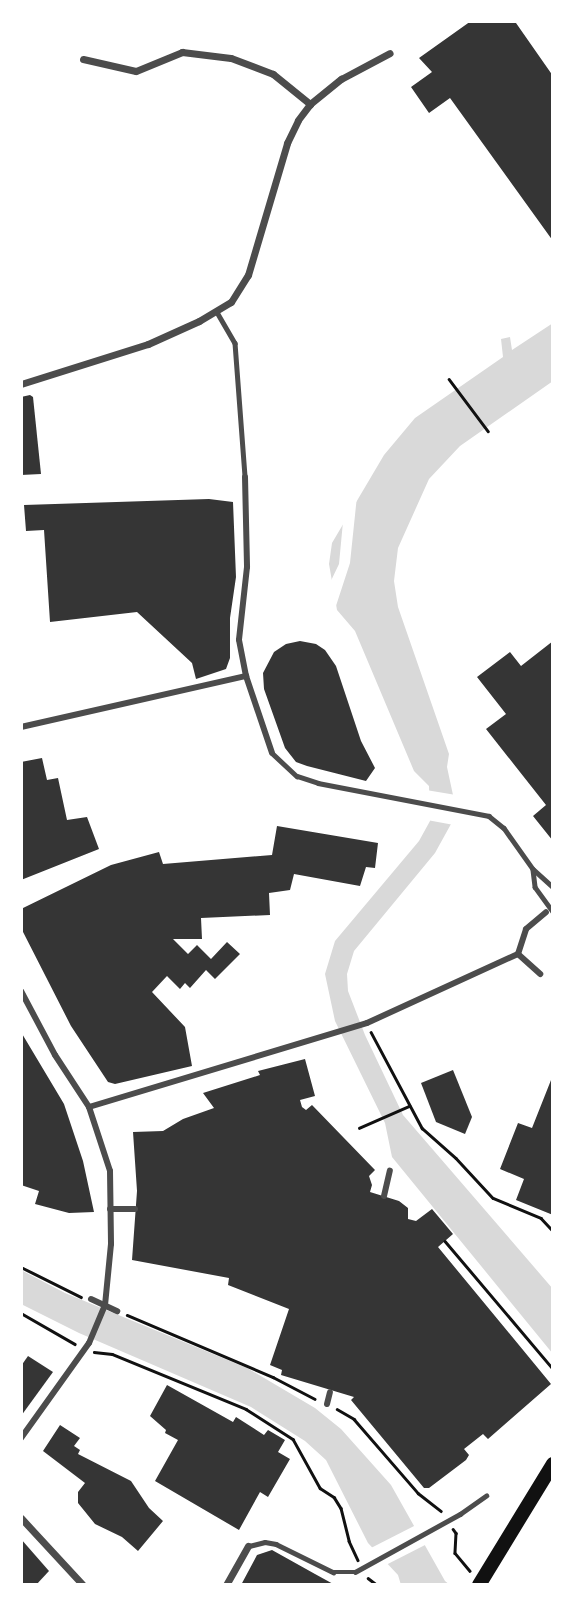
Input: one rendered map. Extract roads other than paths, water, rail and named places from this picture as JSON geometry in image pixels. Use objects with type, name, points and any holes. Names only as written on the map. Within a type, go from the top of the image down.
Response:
[{"type":"main road","points":[[476,1580],[553,1464]]},
{"type":"street","points":[[83,59],[136,71],[182,52],[231,58],[272,74],[310,104]]},
{"type":"street","points":[[21,384],[148,344],[217,312],[231,302],[248,275],[287,143],[310,104],[341,79],[390,53]]},
{"type":"street","points":[[245,477],[247,567],[239,640],[246,676],[272,753]]},
{"type":"street","points":[[21,727],[246,676]]},
{"type":"street","points":[[89,1107],[363,1024],[518,954],[526,929],[550,912]]},
{"type":"street","points":[[518,954],[540,974]]},
{"type":"street","points":[[21,990],[55,1055],[89,1107],[110,1171],[111,1244],[105,1306],[89,1343],[21,1437]]},
{"type":"street","points":[[384,1196],[390,1171]]},
{"type":"street","points":[[110,1209],[135,1209]]},
{"type":"street","points":[[91,1299],[117,1311]]},
{"type":"street","points":[[327,1404],[330,1392]]},
{"type":"street","points":[[21,1518],[83,1585]]},
{"type":"street","points":[[226,1585],[248,1546]]},
{"type":"lane","points":[[217,312],[235,343],[245,477]]},
{"type":"lane","points":[[272,753],[297,776],[318,783],[489,816],[504,828],[533,869],[553,887]]},
{"type":"lane","points":[[533,869],[535,887],[550,912]]},
{"type":"lane","points":[[248,1546],[265,1542],[276,1545],[333,1572],[365,1567],[486,1496]]}]
